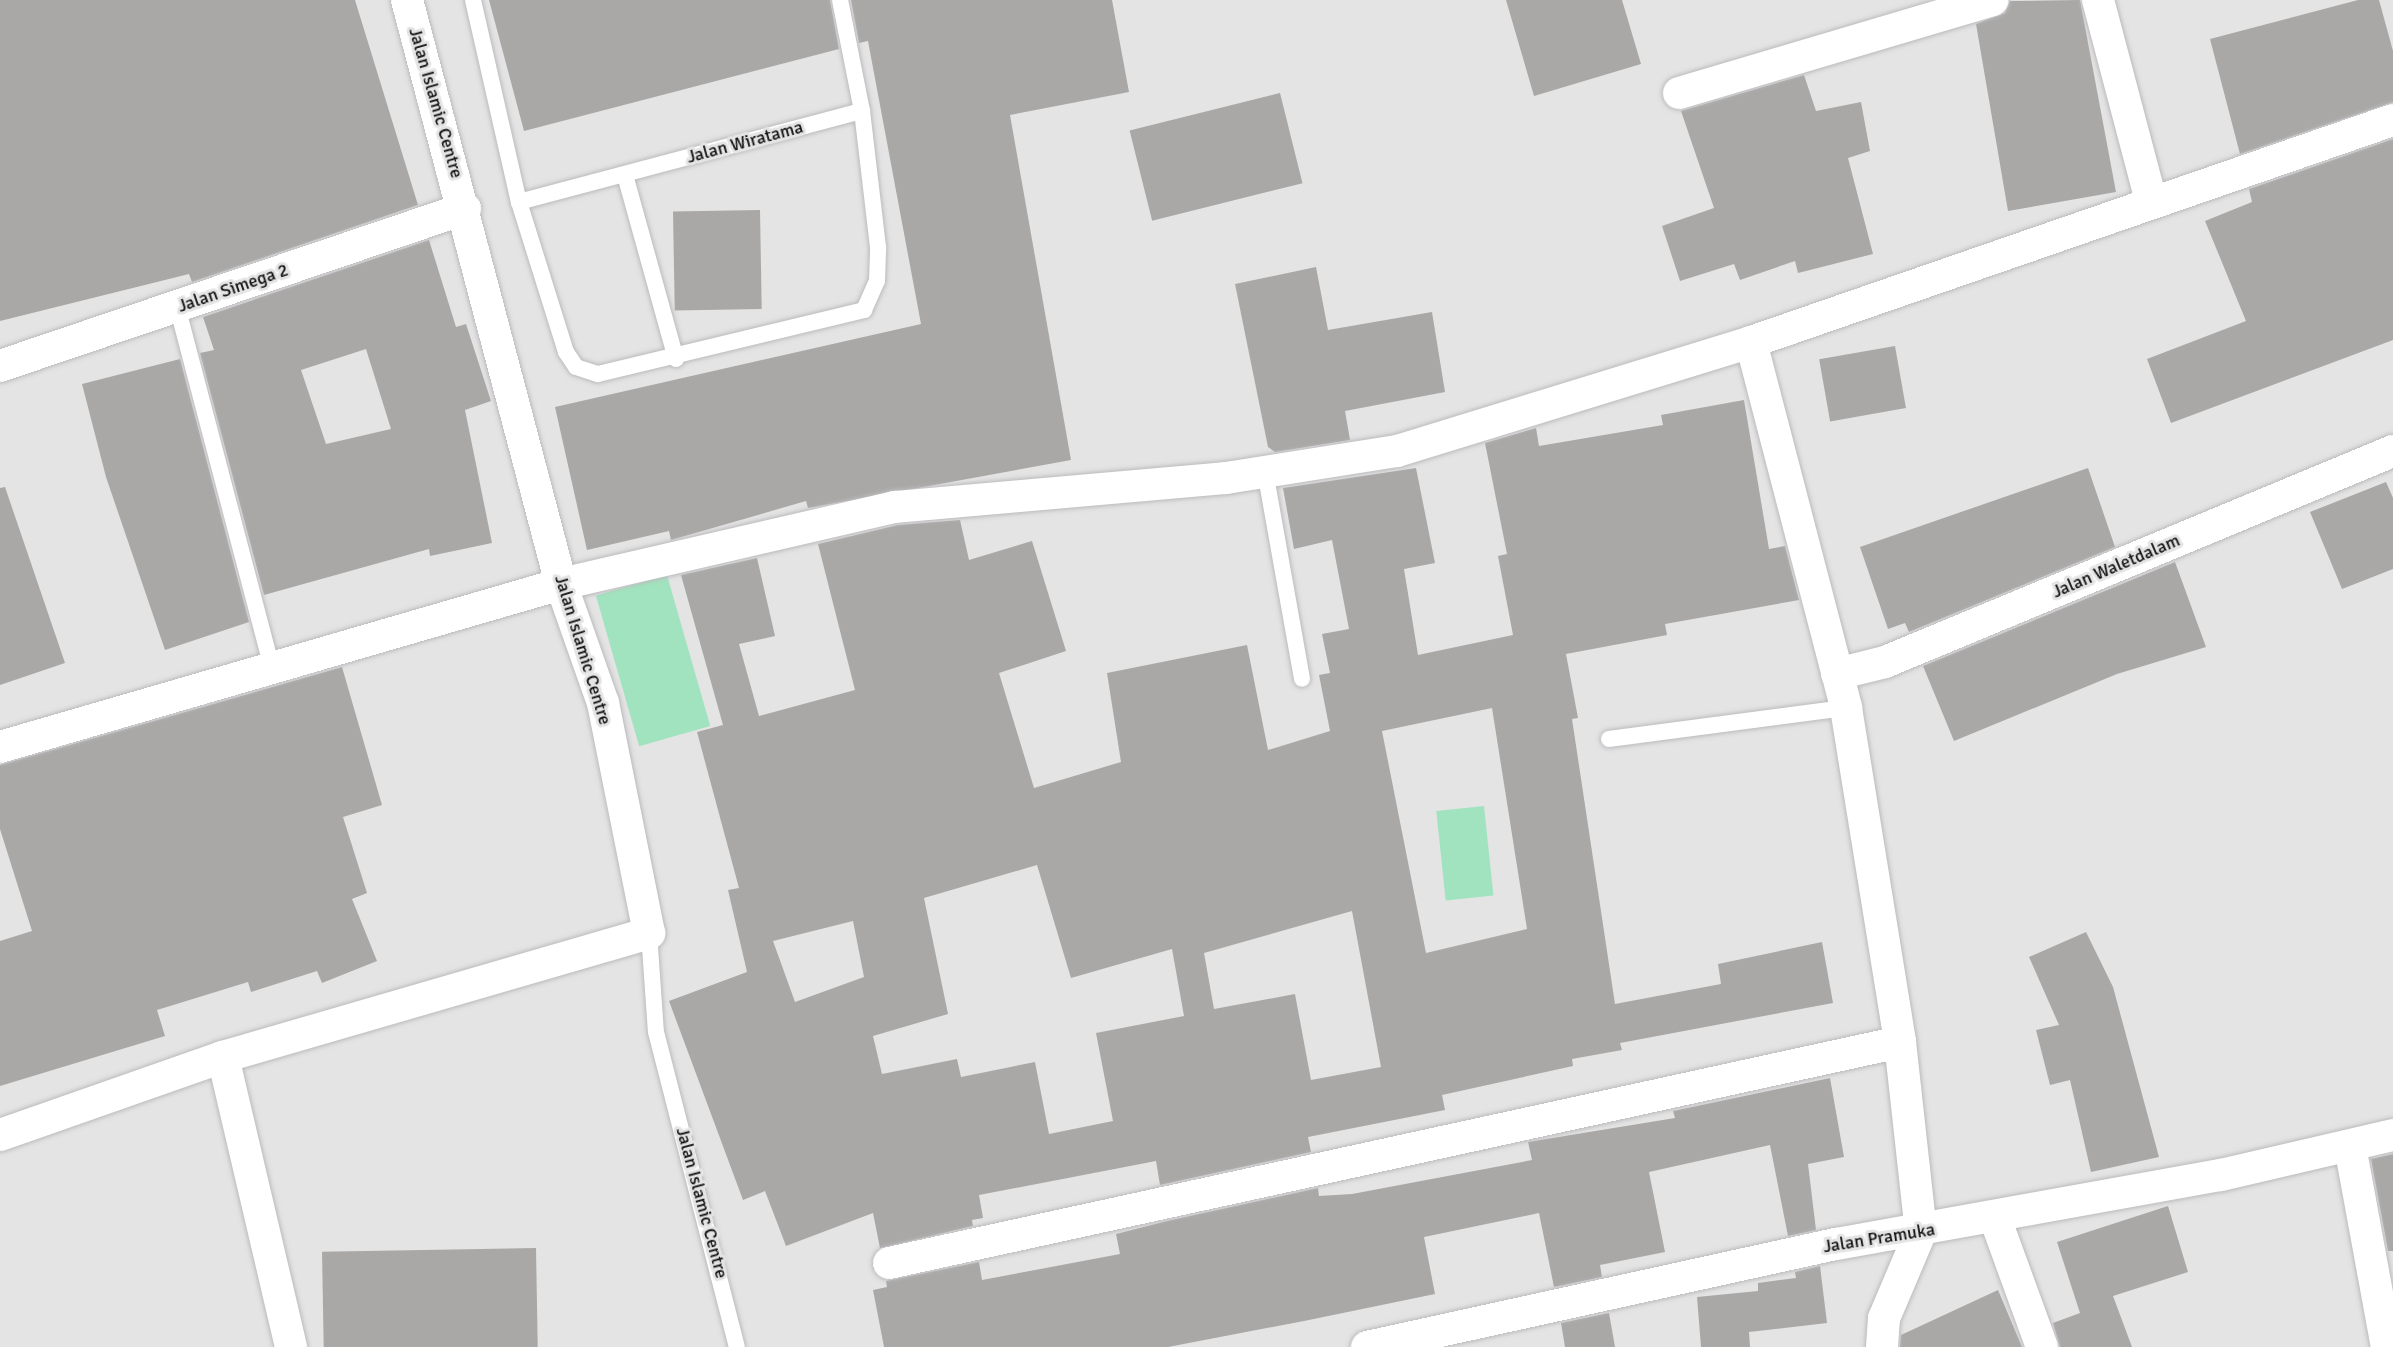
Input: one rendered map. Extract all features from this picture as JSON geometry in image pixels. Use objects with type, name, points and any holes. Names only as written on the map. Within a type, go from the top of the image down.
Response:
[{"type":"street","name":"Jalan Islamic Centre","points":[[407,0],[465,209],[561,584],[603,703],[649,933]]},
{"type":"street","points":[[1679,93],[1992,0]]},
{"type":"street","points":[[2098,0],[2151,201]]},
{"type":"street","points":[[0,747],[561,584],[895,507],[1265,471],[1397,450],[1751,342],[2151,201],[2393,120]]},
{"type":"street","name":"Jalan Simega 2","points":[[0,366],[465,209]]},
{"type":"street","points":[[1751,342],[1846,708],[1900,1042],[1921,1231],[1884,1318],[1882,1347]]},
{"type":"street","name":"Jalan Waletdalam","points":[[1837,674],[1885,662],[2393,451]]},
{"type":"street","points":[[0,1135],[223,1057],[649,933]]},
{"type":"street","points":[[889,1263],[1900,1042]]},
{"type":"street","points":[[223,1057],[291,1347]]},
{"type":"street","name":"Jalan Pramuka","points":[[1367,1347],[1466,1337],[1921,1231],[2350,1146],[2393,1135]]},
{"type":"street","points":[[2350,1146],[2386,1347]]},
{"type":"street","points":[[1995,1218],[2042,1347]]},
{"type":"lane","points":[[473,0],[519,202],[576,367],[598,374],[676,359],[864,310],[877,281],[877,247],[862,111],[840,0]]},
{"type":"lane","name":"Jalan Wiratama","points":[[519,202],[862,111]]},
{"type":"lane","points":[[625,175],[676,359]]},
{"type":"lane","points":[[177,306],[272,668]]},
{"type":"lane","points":[[1265,471],[1302,679]]},
{"type":"lane","points":[[1609,739],[1846,708]]},
{"type":"lane","name":"Jalan Islamic Centre","points":[[649,933],[656,1032],[737,1347]]},
{"type":"green space","points":[[667,575],[710,726],[639,746],[596,595]]},
{"type":"green space","points":[[1484,806],[1493,896],[1446,901],[1436,811]]},
{"type":"building","points":[[0,0],[355,0],[418,205],[192,282],[189,274],[0,321]]},
{"type":"building","points":[[489,0],[830,0],[839,49],[524,131]]},
{"type":"building","points":[[851,0],[1112,0],[1129,92],[1010,115],[1071,460],[808,508],[806,501],[671,540],[669,531],[587,550],[555,407],[921,324],[868,41],[859,43]]},
{"type":"building","points":[[1506,0],[1622,0],[1641,64],[1534,96]]},
{"type":"building","points":[[2080,0],[2116,192],[2008,211],[1976,24],[2005,13],[2010,1]]},
{"type":"building","points":[[2358,0],[2379,0],[2393,51],[2393,102],[2240,154],[2210,39]]},
{"type":"building","points":[[1804,75],[1816,111],[1861,102],[1870,151],[1848,158],[1873,254],[1798,273],[1795,261],[1740,280],[1734,264],[1680,281],[1662,226],[1714,208],[1681,111]]},
{"type":"building","points":[[1280,93],[1302,183],[1152,221],[1130,130]]},
{"type":"building","points":[[2393,139],[2393,340],[2171,423],[2147,359],[2246,321],[2205,221],[2252,202],[2249,189]]},
{"type":"building","points":[[760,210],[762,309],[675,311],[673,212]]},
{"type":"building","points":[[429,240],[456,327],[466,324],[491,401],[465,410],[492,543],[430,556],[429,549],[264,595],[200,353],[214,350],[203,317]],"holes":[[[366,349],[391,429],[326,444],[301,370]]]},
{"type":"building","points":[[1316,267],[1328,330],[1432,312],[1445,392],[1345,411],[1350,440],[1275,452],[1268,447],[1235,284]]},
{"type":"building","points":[[1895,346],[1906,408],[1830,421],[1819,359]]},
{"type":"building","points":[[180,359],[249,622],[165,650],[106,477],[82,384]]},
{"type":"building","points":[[1744,400],[1769,549],[1785,546],[1799,600],[1665,624],[1667,635],[1566,654],[1578,718],[1572,719],[1615,1004],[1721,984],[1718,964],[1822,942],[1833,1003],[1620,1043],[1622,1050],[1572,1059],[1573,1066],[1442,1095],[1445,1110],[1308,1137],[1311,1152],[1160,1185],[1156,1161],[979,1195],[983,1218],[972,1220],[973,1226],[880,1248],[873,1213],[786,1246],[765,1191],[743,1200],[669,1001],[747,972],[728,890],[739,888],[697,732],[723,725],[681,575],[757,558],[775,636],[739,644],[759,716],[855,690],[818,544],[898,525],[960,520],[969,560],[1032,541],[1066,651],[999,673],[1034,788],[1121,762],[1107,673],[1247,645],[1268,750],[1330,731],[1319,675],[1330,673],[1322,634],[1349,629],[1332,540],[1294,549],[1283,488],[1416,468],[1435,563],[1404,569],[1418,655],[1513,635],[1498,556],[1507,554],[1485,443],[1536,428],[1539,446],[1663,425],[1661,415]],"holes":[[[1492,708],[1527,929],[1426,953],[1382,731]],[[1037,865],[1071,978],[1172,949],[1184,1016],[1096,1033],[1113,1121],[1049,1134],[1035,1062],[961,1077],[957,1059],[882,1074],[873,1036],[948,1014],[924,898]],[[1352,911],[1381,1067],[1311,1080],[1295,994],[1214,1009],[1204,953]],[[853,921],[864,977],[795,1002],[773,941]]]},
{"type":"building","points":[[2088,468],[2115,547],[1909,632],[1905,623],[1888,629],[1860,547]]},
{"type":"building","points":[[2386,482],[2393,498],[2393,569],[2342,589],[2310,512]]},
{"type":"building","points":[[5,487],[65,663],[0,685],[0,488]]},
{"type":"building","points":[[2175,562],[2206,647],[2117,674],[1954,741],[1923,666]]},
{"type":"building","points":[[342,667],[382,805],[343,817],[367,893],[352,899],[377,961],[322,983],[317,971],[251,992],[248,982],[157,1010],[165,1036],[0,1086],[0,941],[32,931],[0,829],[0,765]]},
{"type":"building","points":[[2086,932],[2113,987],[2159,1157],[2091,1172],[2070,1080],[2050,1085],[2036,1030],[2059,1025],[2029,957]]},
{"type":"building","points":[[1830,1078],[1844,1157],[1808,1164],[1816,1230],[1788,1236],[1770,1145],[1649,1172],[1665,1252],[1600,1265],[1602,1277],[1554,1287],[1539,1213],[1424,1237],[1435,1294],[1304,1321],[1168,1347],[884,1347],[873,1290],[887,1287],[886,1281],[979,1262],[982,1280],[1120,1254],[1116,1234],[1167,1221],[1318,1188],[1319,1196],[1352,1194],[1532,1160],[1528,1142],[1675,1118],[1673,1111]]},
{"type":"building","points":[[2393,1154],[2393,1251],[2388,1251],[2371,1159]]},
{"type":"building","points":[[2168,1206],[2188,1272],[2113,1296],[2132,1347],[2060,1347],[2053,1323],[2080,1313],[2057,1242]]},
{"type":"building","points":[[536,1248],[538,1347],[324,1347],[322,1252]]},
{"type":"building","points":[[1820,1266],[1827,1323],[1749,1332],[1750,1347],[1701,1347],[1697,1297],[1758,1291],[1758,1283],[1796,1278],[1795,1272]]},
{"type":"building","points":[[1998,1290],[2022,1347],[1900,1347],[1901,1335]]},
{"type":"building","points":[[1609,1313],[1615,1347],[1565,1347],[1561,1323]]}]
